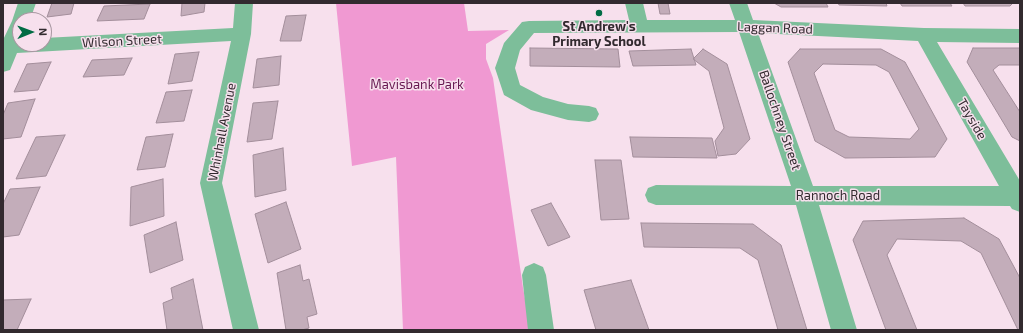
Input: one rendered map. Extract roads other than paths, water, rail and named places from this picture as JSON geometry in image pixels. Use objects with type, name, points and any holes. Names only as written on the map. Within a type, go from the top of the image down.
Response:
[{"type":"street","name":"Whinhall Avenue","points":[[244,3],[242,34],[211,183],[246,330]]},
{"type":"street","points":[[634,3],[639,26]]},
{"type":"street","name":"Ballochney Street","points":[[738,3],[797,168],[844,330]]},
{"type":"street","name":"Laggan Road","points":[[589,114],[568,112],[538,104],[511,90],[505,68],[511,48],[529,27],[746,26],[924,35],[1020,36]]},
{"type":"street","name":"Wilson Street","points":[[7,47],[242,34]]},
{"type":"street","name":"Tayside","points":[[924,35],[1019,198]]},
{"type":"street","points":[[3,64],[7,47],[12,38]]},
{"type":"street","name":"Rannoch Road","points":[[656,195],[1019,198]]},
{"type":"street","points":[[534,275],[541,330]]},
{"type":"place","name":"St Andrew's Primary School","points":[[599,13]]},
{"type":"park label","name":"Mavisbank Park","points":[[417,85]]}]
